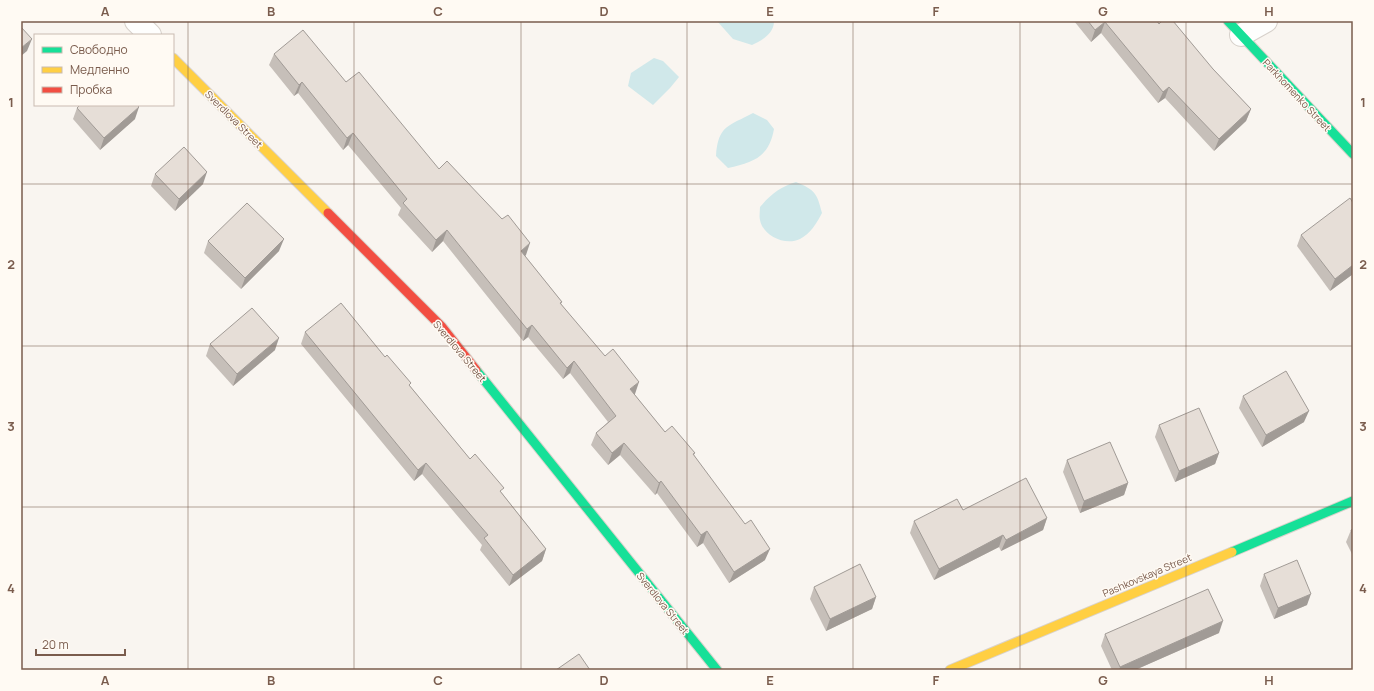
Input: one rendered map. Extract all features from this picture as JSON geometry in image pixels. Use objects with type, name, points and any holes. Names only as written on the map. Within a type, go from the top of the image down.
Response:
[{"type":"street","points":[[136,21],[149,34]]},
{"type":"street","name":"Parkhomenko Street","points":[[1234,28],[1266,21]]},
{"type":"street","name":"Parkhomenko Street","points":[[1234,28],[1353,154]]},
{"type":"street","name":"Sverdlova Street","points":[[174,59],[442,327],[717,670]]},
{"type":"street","name":"Pashkovskaya Street","points":[[950,670],[1353,501]]},
{"type":"water","points":[[717,21],[774,21],[770,33],[752,45],[733,39]]},
{"type":"water","points":[[654,58],[663,61],[679,77],[653,105],[628,86],[631,73]]},
{"type":"water","points":[[753,113],[767,120],[774,129],[772,138],[764,152],[759,157],[728,168],[716,156],[719,138],[722,132],[731,124]]},
{"type":"water","points":[[796,182],[807,187],[814,193],[817,197],[822,213],[813,228],[804,237],[794,241],[782,240],[765,231],[760,218],[760,207],[776,192],[785,186]]},
{"type":"building","points":[[1088,21],[1157,21],[1159,24],[1162,21],[1173,21],[1213,69],[1251,109],[1219,139],[1169,87],[1163,92],[1105,22],[1095,30]]},
{"type":"building","points":[[21,27],[32,39],[21,48]]},
{"type":"building","points":[[303,30],[346,82],[359,72],[439,169],[447,161],[502,219],[508,215],[530,243],[521,251],[562,302],[560,303],[605,356],[613,349],[639,382],[630,389],[665,432],[672,426],[695,453],[693,454],[745,524],[751,520],[770,549],[734,572],[707,531],[701,535],[661,481],[659,483],[624,443],[612,453],[596,433],[616,416],[574,361],[567,368],[532,325],[527,329],[447,230],[436,240],[403,203],[407,199],[353,133],[347,138],[302,82],[299,85],[274,54]]},
{"type":"building","points":[[79,106],[139,107],[104,138],[77,108]]},
{"type":"building","points":[[184,147],[207,172],[179,199],[155,174]]},
{"type":"building","points":[[1350,198],[1353,203],[1353,265],[1335,279],[1301,235]]},
{"type":"building","points":[[247,203],[284,239],[245,278],[208,241]]},
{"type":"building","points":[[341,303],[385,357],[387,355],[411,383],[409,385],[470,459],[475,454],[504,488],[500,491],[546,549],[513,575],[484,538],[488,535],[426,463],[418,470],[305,332]]},
{"type":"building","points":[[252,308],[279,338],[237,374],[210,344]]},
{"type":"building","points":[[1286,371],[1309,411],[1266,435],[1243,396]]},
{"type":"building","points":[[1199,408],[1219,453],[1179,471],[1159,425]]},
{"type":"building","points":[[1110,442],[1128,483],[1084,501],[1067,460]]},
{"type":"building","points":[[1026,478],[1047,518],[1006,540],[1003,535],[939,569],[914,521],[957,499],[963,510]]},
{"type":"building","points":[[1297,560],[1311,594],[1278,608],[1264,574]]},
{"type":"building","points":[[860,564],[876,597],[830,619],[814,587]]},
{"type":"building","points":[[1208,589],[1223,621],[1120,667],[1105,634]]},
{"type":"building","points":[[579,654],[590,670],[556,670]]},
{"type":"traffic: fast","points":[[1228,21],[1353,154]]},
{"type":"traffic: fast","points":[[476,370],[717,670]]},
{"type":"traffic: fast","points":[[1232,552],[1353,501]]},
{"type":"traffic: slow","points":[[174,59],[328,213]]},
{"type":"traffic: slow","points":[[950,670],[1232,552]]},
{"type":"traffic: jam","points":[[328,213],[442,327],[476,370]]}]
